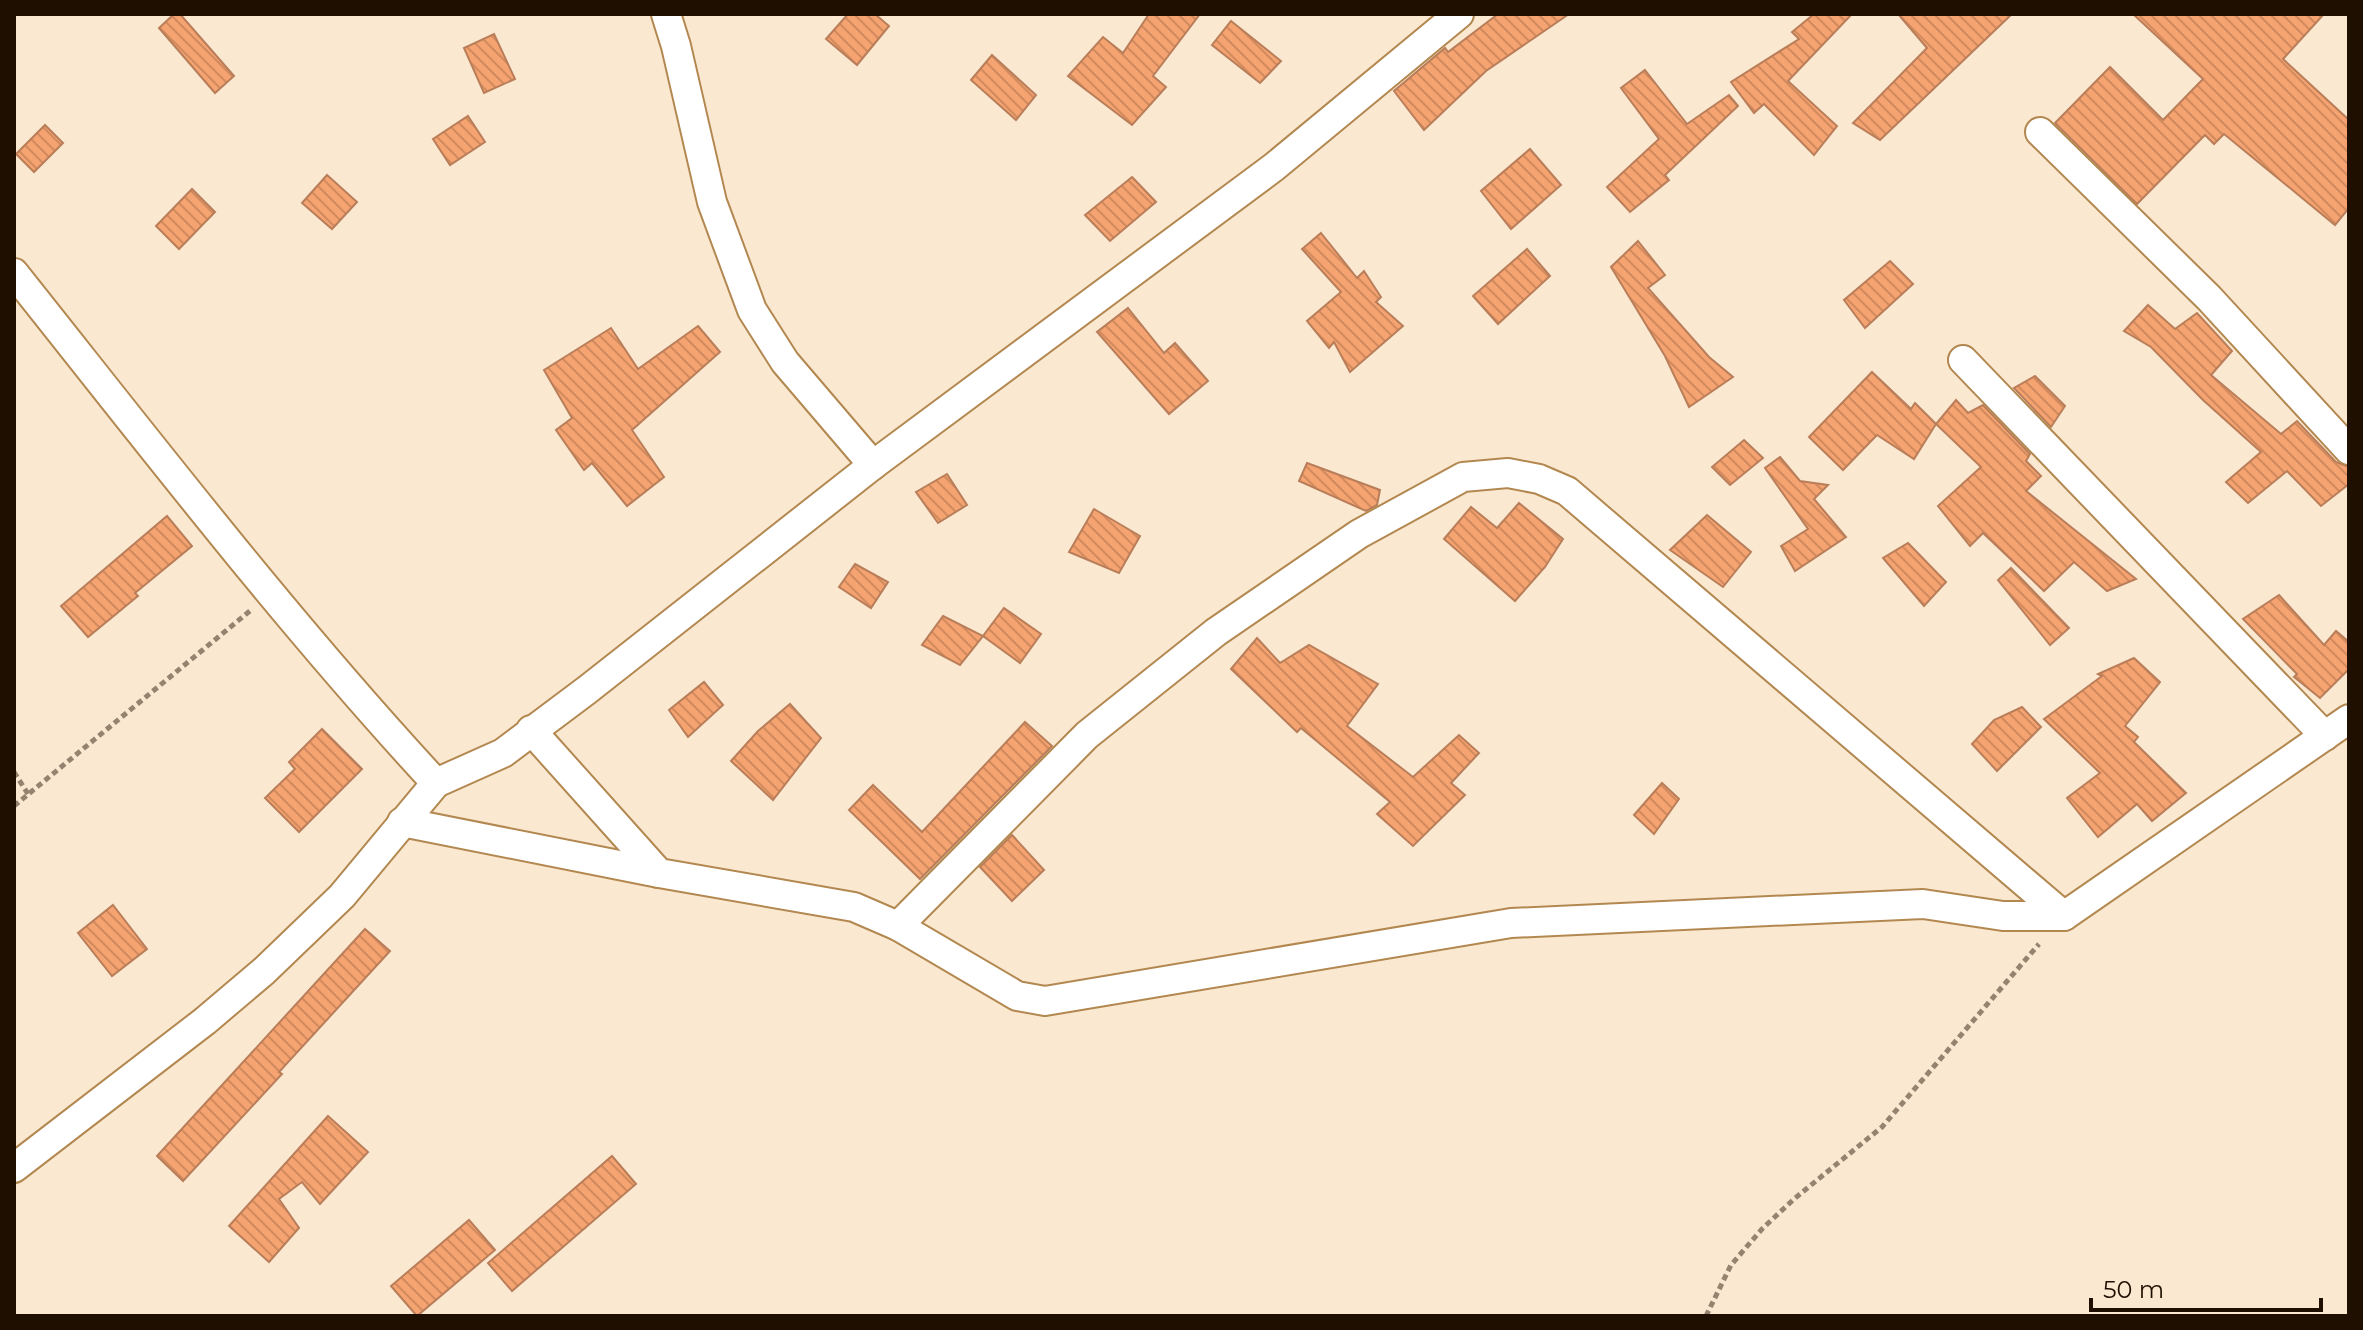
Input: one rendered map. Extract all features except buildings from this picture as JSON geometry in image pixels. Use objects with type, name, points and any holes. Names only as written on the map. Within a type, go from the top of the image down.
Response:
[{"type":"street","points":[[666,14],[712,202],[752,310],[785,362],[873,465]]},
{"type":"street","points":[[14,1168],[205,1021],[264,971],[342,896],[436,783],[503,753],[587,690],[873,465],[1274,167],[1459,14]]},
{"type":"street","points":[[2040,132],[2209,298],[2349,450]]},
{"type":"street","points":[[14,273],[271,594],[436,783]]},
{"type":"street","points":[[1963,360],[2325,736]]},
{"type":"street","points":[[898,926],[1087,735],[1216,632],[1359,534],[1463,477],[1508,473],[1539,479],[1567,491],[2064,916]]},
{"type":"street","points":[[402,822],[659,873],[854,907],[898,926],[1017,996],[1045,1001],[1511,923],[1923,904],[2003,916],[2064,916],[2349,719]]},
{"type":"street","points":[[531,730],[659,873]]},
{"type":"path","points":[[14,806],[271,594]]},
{"type":"path","points":[[14,772],[28,794]]},
{"type":"path","points":[[1706,1316],[1731,1265],[1762,1229],[1882,1127],[2064,916]]}]
